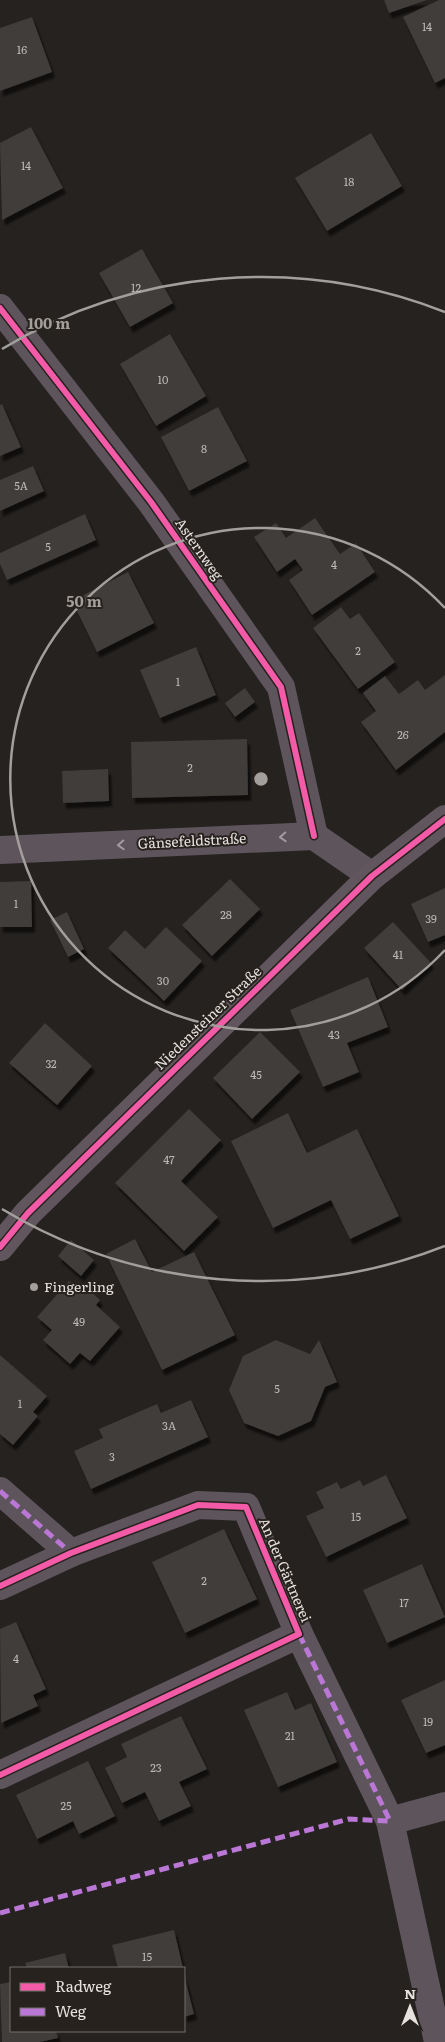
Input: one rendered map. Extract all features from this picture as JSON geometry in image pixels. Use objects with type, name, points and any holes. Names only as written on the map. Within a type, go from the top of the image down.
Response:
[{"type":"main road","name":"Niedensteiner Straße","points":[[0,1247],[34,1206],[372,876],[445,820]]},
{"type":"street","name":"Asternweg","points":[[0,308],[151,502],[281,687],[314,836]]},
{"type":"street","name":"Gänsefeldstraße","points":[[0,850],[314,836]]},
{"type":"street","points":[[314,836],[372,876]]},
{"type":"street","points":[[0,1491],[71,1553]]},
{"type":"street","name":"An der Gärtnerei","points":[[0,1586],[71,1553],[198,1505],[246,1507],[299,1634],[390,1821],[438,2042]]},
{"type":"street","name":"An der Gärtnerei","points":[[0,1775],[299,1634]]},
{"type":"street","points":[[390,1821],[445,1806]]},
{"type":"building","points":[[384,0],[427,0],[389,13]]},
{"type":"building","points":[[439,0],[445,0],[445,78],[435,83],[403,17]]},
{"type":"building","points":[[32,17],[52,72],[0,91],[0,28]]},
{"type":"building","points":[[31,127],[63,188],[2,220],[0,143]]},
{"type":"building","points":[[371,133],[402,186],[327,231],[295,178]]},
{"type":"building","points":[[142,249],[173,303],[130,327],[99,273]]},
{"type":"building","points":[[170,334],[206,396],[156,426],[120,364]]},
{"type":"building","points":[[2,404],[21,447],[0,456],[0,405]]},
{"type":"building","points":[[218,407],[247,461],[189,491],[161,437]]},
{"type":"building","points":[[33,466],[44,491],[0,511],[0,480]]},
{"type":"building","points":[[85,514],[96,540],[7,580],[0,564],[0,553]]},
{"type":"building","points":[[315,518],[340,554],[356,543],[375,572],[312,615],[289,580],[303,570],[295,559],[277,572],[254,537],[276,523],[286,538]]},
{"type":"building","points":[[128,572],[154,623],[97,652],[72,601]]},
{"type":"building","points":[[341,607],[350,619],[359,613],[395,662],[358,689],[313,628]]},
{"type":"building","points":[[196,647],[216,695],[160,718],[140,670]]},
{"type":"building","points":[[445,675],[445,732],[396,770],[361,722],[376,711],[363,693],[385,676],[399,694],[418,680],[425,690]]},
{"type":"building","points":[[245,688],[255,702],[235,717],[225,703]]},
{"type":"building","points":[[247,739],[248,795],[132,798],[131,742]]},
{"type":"building","points":[[108,769],[109,801],[63,803],[62,771]]},
{"type":"building","points":[[230,879],[260,909],[212,956],[182,925]]},
{"type":"building","points":[[31,881],[32,927],[0,927],[0,882]]},
{"type":"building","points":[[445,888],[445,935],[428,942],[411,904]]},
{"type":"building","points":[[67,912],[84,949],[68,957],[50,920]]},
{"type":"building","points":[[393,922],[431,963],[402,990],[364,948]]},
{"type":"building","points":[[166,927],[202,961],[164,1001],[108,948],[125,930],[145,949]]},
{"type":"building","points":[[368,977],[388,1027],[347,1043],[359,1072],[323,1087],[290,1010]]},
{"type":"building","points":[[45,1023],[92,1066],[57,1105],[9,1063]]},
{"type":"building","points":[[260,1032],[300,1072],[252,1119],[213,1078]]},
{"type":"building","points":[[189,1109],[221,1140],[181,1181],[218,1217],[184,1251],[115,1183]]},
{"type":"building","points":[[288,1113],[307,1153],[357,1129],[399,1216],[350,1239],[331,1200],[273,1228],[231,1141]]},
{"type":"building","points":[[135,1239],[152,1272],[194,1252],[235,1335],[162,1370],[106,1254]]},
{"type":"building","points":[[71,1240],[94,1260],[81,1276],[58,1256]]},
{"type":"building","points":[[69,1281],[79,1290],[84,1285],[100,1300],[96,1305],[120,1327],[90,1361],[80,1353],[70,1364],[43,1340],[52,1330],[37,1317]]},
{"type":"building","points":[[276,1340],[310,1354],[319,1340],[337,1382],[325,1387],[311,1421],[278,1436],[244,1423],[229,1390],[243,1356]]},
{"type":"building","points":[[0,1355],[47,1396],[33,1412],[38,1416],[13,1445],[0,1434]]},
{"type":"building","points":[[191,1400],[208,1437],[91,1489],[74,1451],[103,1438],[99,1429],[157,1404],[161,1413]]},
{"type":"building","points":[[386,1475],[407,1518],[326,1557],[306,1516],[324,1508],[316,1492],[337,1482],[341,1489],[360,1480],[363,1486]]},
{"type":"building","points":[[224,1529],[257,1599],[185,1633],[152,1562]]},
{"type":"building","points":[[422,1564],[445,1617],[387,1643],[363,1590]]},
{"type":"building","points":[[16,1622],[46,1689],[33,1695],[38,1706],[1,1723],[0,1629]]},
{"type":"building","points":[[445,1680],[445,1745],[426,1753],[401,1700]]},
{"type":"building","points":[[287,1692],[295,1710],[311,1703],[337,1762],[278,1787],[244,1710]]},
{"type":"building","points":[[181,1716],[207,1769],[179,1782],[191,1806],[159,1821],[145,1792],[122,1803],[105,1768],[127,1757],[121,1744]]},
{"type":"building","points":[[88,1761],[115,1816],[79,1834],[73,1821],[37,1839],[16,1795]]},
{"type":"building","points":[[174,1930],[183,1967],[118,1967],[112,1945]]},
{"type":"building","points":[[65,1953],[69,1967],[27,1967],[25,1963]]},
{"type":"building","points":[[185,1979],[194,2014],[185,2017]]},
{"type":"building","points":[[10,1982],[10,2032],[56,2032],[58,2038],[40,2042],[2,2042],[0,1984]]},
{"type":"marked path","points":[[0,1491],[71,1553]]},
{"type":"marked path","points":[[0,1913],[349,1819],[390,1821],[299,1634]]},
{"type":"cycle path","points":[[0,308],[151,502],[281,687],[314,836]]},
{"type":"cycle path","points":[[0,1247],[28,1213],[372,876],[445,819]]},
{"type":"cycle path","points":[[0,1586],[71,1553],[198,1505],[246,1507],[299,1634],[0,1775]]},
{"type":"place","name":"Fingerling","points":[[34,1287]]}]
